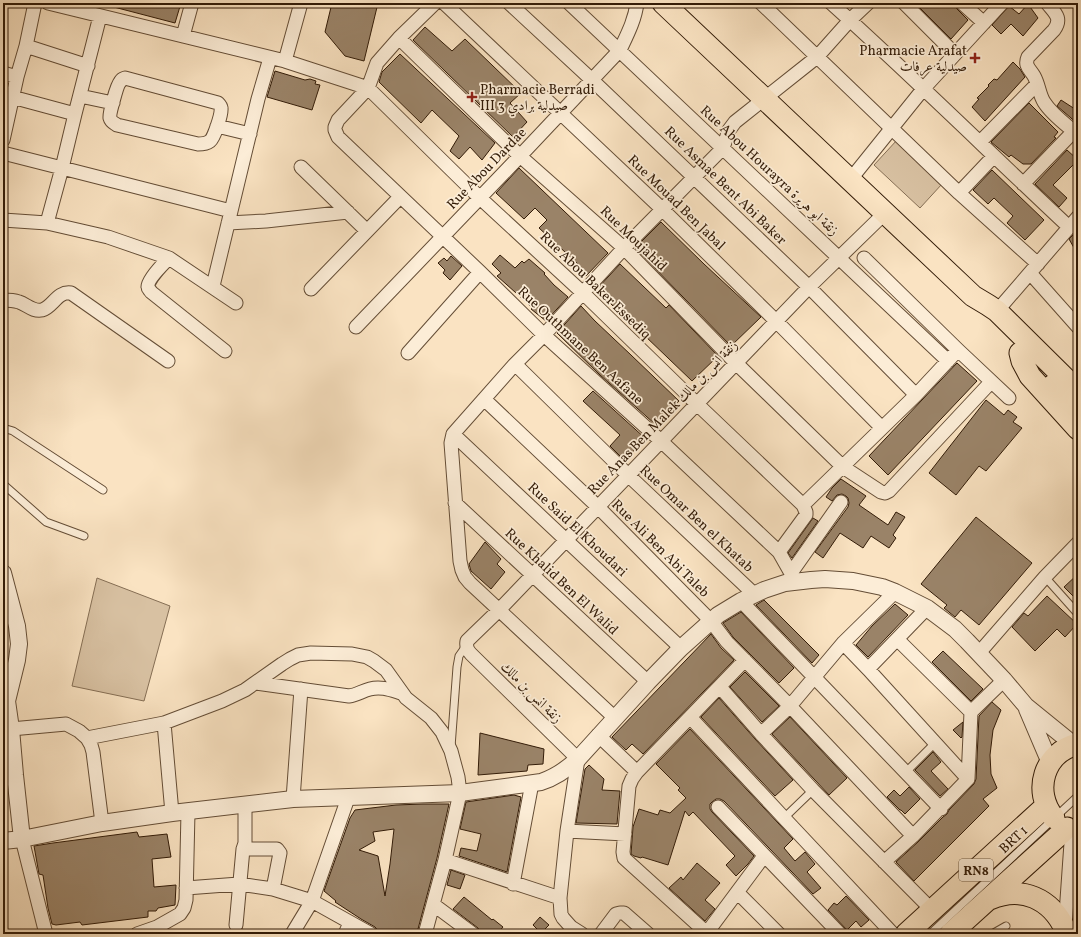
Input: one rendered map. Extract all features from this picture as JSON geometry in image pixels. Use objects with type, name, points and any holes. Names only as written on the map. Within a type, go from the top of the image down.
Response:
[{"type":"main road","points":[[663,3],[973,296],[996,311],[1024,348],[1078,410]]},
{"type":"main road","points":[[973,296],[985,316],[1078,391]]},
{"type":"main road","points":[[1024,348],[1044,348],[1078,375]]},
{"type":"main road","points":[[1024,348],[1024,365],[1030,376],[1078,429]]},
{"type":"main road","points":[[1063,822],[1043,792],[1044,777],[1050,763],[1058,754],[1076,745]]},
{"type":"main road","name":"RN8","points":[[950,934],[987,900],[1063,822]]},
{"type":"main road","name":"RN8","points":[[906,934],[932,910],[1063,822]]},
{"type":"main road","points":[[987,900],[996,896],[1010,894],[1024,894],[1033,897],[1049,906],[1071,932]]},
{"type":"street","points":[[3,140],[35,3]]},
{"type":"street","points":[[48,3],[285,61],[368,88],[377,63],[398,38],[435,3]]},
{"type":"street","points":[[183,36],[192,3]]},
{"type":"street","points":[[285,61],[301,3]]},
{"type":"street","name":"Rue Mouad Ben Jabal","points":[[444,3],[662,210],[776,321],[882,428]]},
{"type":"street","name":"Rue Asmae Bent Abi Baker","points":[[509,3],[809,287],[916,395]]},
{"type":"street","name":"Rue Abou Hourayra زنقة ابو هريرة","points":[[569,3],[948,361]]},
{"type":"street","name":"Rue Abou Dardae","points":[[356,328],[620,50],[630,29],[636,12],[637,3]]},
{"type":"street","points":[[761,3],[959,193],[1034,269],[1078,327]]},
{"type":"street","points":[[831,3],[924,88],[1023,184],[1074,222],[996,311]]},
{"type":"street","points":[[615,718],[465,577],[460,560],[455,504],[451,443],[453,434],[515,364],[544,335],[624,248],[723,148],[729,130],[735,122],[817,56],[868,3]]},
{"type":"street","points":[[904,3],[956,54]]},
{"type":"street","points":[[962,3],[984,23]]},
{"type":"street","points":[[850,180],[924,88],[1002,3]]},
{"type":"street","points":[[1023,184],[1076,133],[1049,109],[1041,96],[1026,62],[1028,57],[1054,30],[1058,22],[1056,14],[1047,3]]},
{"type":"street","points":[[47,223],[100,16]]},
{"type":"street","name":"Rue Moujahid","points":[[398,38],[520,156],[624,248],[736,363],[843,467],[881,492],[887,492],[991,382]]},
{"type":"street","points":[[26,46],[88,66]]},
{"type":"street","points":[[213,286],[229,217],[270,58]]},
{"type":"street","points":[[3,74],[17,77]]},
{"type":"street","points":[[126,78],[218,103],[221,106],[221,109],[217,126],[211,140],[205,144],[198,144],[117,125],[112,122],[110,118],[119,84],[126,78]]},
{"type":"street","points":[[980,142],[1037,84]]},
{"type":"street","name":"Rue Outhmane Ben Aafane","points":[[368,88],[338,120],[335,127],[338,137],[544,335],[661,441],[779,552],[794,577]]},
{"type":"street","name":"Rue Abou Baker Essediq","points":[[368,88],[479,197],[582,293],[803,505]]},
{"type":"street","points":[[80,96],[113,103]]},
{"type":"street","points":[[12,97],[75,114]]},
{"type":"street","points":[[217,126],[250,134]]},
{"type":"street","points":[[3,153],[62,168],[229,217],[266,221],[348,212]]},
{"type":"street","points":[[959,193],[994,156]]},
{"type":"street","points":[[301,167],[367,231]]},
{"type":"street","points":[[311,288],[400,197]]},
{"type":"street","name":"Rue Anas Ben Malek زنقة انس بن مالك","points":[[466,646],[467,642],[567,540],[776,321],[885,214]]},
{"type":"street","points":[[3,220],[47,223],[108,237],[169,258],[236,302]]},
{"type":"street","points":[[169,258],[150,279],[148,289],[225,351]]},
{"type":"street","points":[[864,258],[1009,398]]},
{"type":"street","points":[[408,353],[480,272]]},
{"type":"street","points":[[3,300],[15,301],[38,310],[45,308],[63,294],[71,294],[168,360]]},
{"type":"street","points":[[779,552],[806,515],[803,505],[916,395],[958,350]]},
{"type":"street","name":"Rue Omar Ben el Khatab","points":[[515,364],[628,475],[747,597],[814,676],[941,809]]},
{"type":"street","name":"Rue Ali Ben Abi Taleb","points":[[484,399],[598,507],[711,621],[745,660],[913,836]]},
{"type":"street","name":"Rue Said El Khoudari","points":[[453,434],[681,648]]},
{"type":"street","points":[[794,577],[841,502]]},
{"type":"street","name":"Rue Khalid Ben El Walid","points":[[455,504],[648,682]]},
{"type":"street","points":[[979,653],[1045,577],[1078,543]]},
{"type":"street","points":[[3,573],[8,610],[17,626],[19,644],[17,660],[5,701],[11,728],[9,776],[22,839],[46,934]]},
{"type":"street","points":[[3,841],[22,839],[102,823],[293,799],[460,793],[541,782],[557,776],[578,759],[598,735],[648,682],[681,648],[711,621],[747,597],[794,577],[854,581],[895,592],[927,608],[955,629],[1004,680],[1026,706],[1076,745]]},
{"type":"street","points":[[761,734],[790,706],[843,643],[895,592]]},
{"type":"street","points":[[868,669],[927,608]]},
{"type":"street","points":[[897,639],[971,712]]},
{"type":"street","points":[[843,643],[968,779]]},
{"type":"street","name":"زنقة انس بن مالك","points":[[466,646],[471,654],[578,759]]},
{"type":"street","points":[[87,738],[164,723],[222,701],[245,690],[282,664],[298,655],[312,653],[352,654],[367,658],[380,665],[391,676],[401,693],[436,724],[447,740],[458,778],[460,793],[426,934]]},
{"type":"street","points":[[745,660],[632,779],[623,852],[625,860],[707,934],[764,856]]},
{"type":"street","points":[[884,862],[941,809],[968,779],[971,712],[1004,680]]},
{"type":"street","points":[[256,682],[349,696],[376,688],[383,688],[401,693]]},
{"type":"street","points":[[720,687],[813,790],[932,910]]},
{"type":"street","points":[[293,799],[301,689]]},
{"type":"street","points":[[1026,706],[1050,763]]},
{"type":"street","points":[[690,717],[893,934]]},
{"type":"street","points":[[136,934],[157,927],[180,914],[184,908],[186,900],[180,812],[164,723]]},
{"type":"street","points":[[11,728],[66,724],[79,731],[87,738],[91,745],[102,823]]},
{"type":"street","points":[[598,735],[637,772]]},
{"type":"street","points":[[573,932],[561,914],[560,898],[567,831],[578,759]]},
{"type":"street","points":[[513,884],[532,783]]},
{"type":"street","points":[[292,934],[312,901],[348,798]]},
{"type":"street","points":[[236,925],[239,884],[245,842],[245,805]]},
{"type":"street","points":[[718,807],[840,934]]},
{"type":"street","points":[[1063,822],[1071,843],[1071,932]]},
{"type":"street","points":[[567,831],[625,834]]},
{"type":"street","points":[[243,849],[277,849],[280,853],[273,889]]},
{"type":"street","points":[[445,860],[513,884],[560,898]]},
{"type":"street","points":[[186,888],[239,884],[273,889],[312,901],[348,929],[371,934]]},
{"type":"street","points":[[738,892],[779,934]]},
{"type":"street","points":[[434,904],[473,934]]},
{"type":"street","points":[[601,934],[616,914],[624,913],[648,934]]},
{"type":"lane","points":[[3,428],[13,431],[102,490]]},
{"type":"lane","points":[[3,484],[46,522],[84,536]]},
{"type":"lane","points":[[1045,577],[1078,614]]},
{"type":"lane","points":[[451,751],[457,667],[459,656],[466,646]]},
{"type":"lane","points":[[906,772],[935,743]]},
{"type":"lane","points":[[784,818],[813,790]]},
{"type":"lane","name":"BRT 1","points":[[930,934],[1063,822],[1078,796]]},
{"type":"lane","points":[[992,934],[1006,926]]},
{"type":"shaded area","points":[[897,140],[942,184],[920,208],[874,165]]},
{"type":"shaded area","points":[[97,578],[170,606],[144,701],[72,686]]},
{"type":"building","points":[[110,3],[181,3],[175,23],[110,6]]},
{"type":"building","points":[[332,3],[378,3],[364,61],[345,56],[325,32]]},
{"type":"building","points":[[915,3],[954,3],[957,9],[968,20],[951,39]]},
{"type":"building","points":[[1028,4],[1038,18],[1023,36],[1011,24],[1001,34],[992,25],[1009,6],[1019,14]]},
{"type":"building","points":[[425,27],[452,51],[465,39],[521,93],[510,103],[527,122],[513,137],[413,40]]},
{"type":"building","points":[[400,54],[495,143],[482,160],[470,147],[459,159],[450,151],[459,136],[432,110],[421,123],[379,82],[382,72]]},
{"type":"building","points":[[1013,62],[1025,77],[985,121],[972,107],[979,99],[977,98],[989,86],[988,85],[994,79],[997,80]]},
{"type":"building","points":[[275,71],[305,80],[310,79],[316,81],[315,84],[320,85],[312,110],[267,97]]},
{"type":"building","points":[[1061,100],[1078,111],[1078,124],[1057,106]]},
{"type":"building","points":[[1029,103],[1058,132],[1054,137],[1056,138],[1031,164],[1023,164],[1011,155],[1009,157],[991,142]]},
{"type":"building","points":[[1067,150],[1078,160],[1053,185],[1067,198],[1059,207],[1035,184]]},
{"type":"building","points":[[519,168],[608,253],[586,276],[576,268],[579,265],[539,228],[547,220],[535,208],[524,219],[496,193]]},
{"type":"building","points":[[992,170],[1044,220],[1025,240],[1007,223],[1013,216],[994,198],[988,204],[973,190]]},
{"type":"building","points":[[661,222],[761,317],[731,346],[635,248]]},
{"type":"building","points":[[1078,231],[1078,255],[1069,239]]},
{"type":"building","points":[[500,255],[515,268],[522,261],[524,263],[529,259],[568,297],[546,321],[531,309],[532,308],[525,301],[497,276],[501,273],[492,264]]},
{"type":"building","points":[[451,256],[462,266],[450,280],[443,273],[445,270],[438,263],[444,258],[447,261]]},
{"type":"building","points":[[620,264],[666,308],[669,305],[718,356],[692,381],[596,290]]},
{"type":"building","points":[[581,306],[679,401],[656,425],[600,375],[557,333]]},
{"type":"building","points":[[957,363],[977,381],[888,475],[869,456]]},
{"type":"building","points":[[593,391],[646,439],[624,460],[610,446],[620,435],[583,401]]},
{"type":"building","points":[[986,400],[1004,415],[1008,410],[1017,417],[1013,422],[1022,428],[986,471],[979,466],[956,495],[929,473]]},
{"type":"building","points":[[841,479],[866,496],[859,505],[888,525],[896,512],[905,517],[893,535],[896,538],[889,548],[871,536],[863,548],[840,533],[823,558],[815,552],[848,507],[848,498],[842,494],[837,495],[832,501],[826,497]]},
{"type":"building","points":[[976,517],[1032,563],[979,625],[961,610],[955,617],[944,608],[947,605],[921,584]]},
{"type":"building","points":[[813,518],[818,521],[792,558],[788,553]]},
{"type":"building","points":[[485,542],[501,559],[497,564],[505,572],[491,589],[471,571],[469,564]]},
{"type":"building","points":[[1078,574],[1078,601],[1064,587]]},
{"type":"building","points":[[1047,596],[1077,624],[1065,637],[1057,629],[1035,651],[1012,627],[1024,613],[1028,616]]},
{"type":"building","points":[[764,600],[819,655],[812,663],[756,605]]},
{"type":"building","points":[[895,604],[908,615],[868,657],[856,645],[872,626]]},
{"type":"building","points":[[741,612],[794,668],[779,683],[733,637],[723,623]]},
{"type":"building","points":[[711,634],[721,648],[734,660],[643,754],[632,744],[626,750],[612,737]]},
{"type":"building","points":[[943,651],[983,689],[971,701],[932,662]]},
{"type":"building","points":[[745,672],[779,706],[762,722],[730,687]]},
{"type":"building","points":[[719,698],[793,780],[775,796],[701,717]]},
{"type":"building","points":[[992,702],[1001,710],[993,730],[990,755],[991,774],[997,788],[983,799],[989,806],[914,881],[896,862],[947,814],[974,784],[976,779],[979,716]]},
{"type":"building","points":[[790,717],[847,778],[829,795],[772,734]]},
{"type":"building","points":[[963,722],[962,737],[961,738],[953,730]]},
{"type":"building","points":[[690,729],[793,839],[784,848],[795,861],[805,852],[815,864],[807,872],[821,888],[813,894],[724,801],[720,799],[716,799],[710,804],[710,809],[754,856],[736,876],[726,865],[735,856],[693,812],[689,816],[685,811],[668,865],[631,854],[633,827],[639,809],[658,815],[660,810],[670,813],[686,798],[678,790],[680,788],[656,764]]},
{"type":"building","points":[[480,733],[544,749],[543,764],[528,765],[527,771],[478,775]]},
{"type":"building","points":[[933,752],[941,762],[931,771],[948,789],[940,796],[915,770]]},
{"type":"building","points":[[589,765],[604,779],[602,790],[620,791],[617,824],[576,823],[585,769]]},
{"type":"building","points":[[909,787],[920,799],[905,814],[887,797],[894,790],[900,796]]},
{"type":"building","points":[[514,795],[521,797],[507,872],[459,856],[461,848],[477,851],[481,834],[460,829],[466,802]]},
{"type":"building","points":[[449,804],[437,858],[416,934],[386,934],[379,932],[375,927],[335,902],[336,901],[324,891],[350,818],[355,810],[396,805]],"holes":[[[394,829],[385,896],[378,856],[359,850],[375,841],[373,832]]]},
{"type":"building","points":[[137,832],[139,837],[167,834],[171,857],[152,859],[154,887],[176,885],[175,905],[158,908],[156,911],[148,911],[148,917],[82,925],[80,922],[56,925],[52,924],[43,875],[39,874],[34,846]]},
{"type":"building","points":[[697,863],[720,883],[705,900],[715,909],[705,921],[669,888],[681,877],[683,880]]},
{"type":"building","points":[[451,870],[465,875],[460,889],[447,885]]},
{"type":"building","points":[[846,896],[869,920],[861,927],[856,921],[847,930],[828,910],[834,903],[837,905]]},
{"type":"building","points":[[464,897],[503,927],[497,934],[482,934],[478,928],[453,909]]},
{"type":"building","points":[[540,917],[549,925],[541,933],[533,925]]},
{"type":"building","points":[[230,929],[232,932],[236,933],[242,930],[249,934],[227,934]]},
{"type":"place","name":"Pharmacie Arafat صيدلية عرفات","points":[[975,58]]},
{"type":"place","name":"Pharmacie Berradi III صيدلية برادي 3","points":[[472,97]]}]
